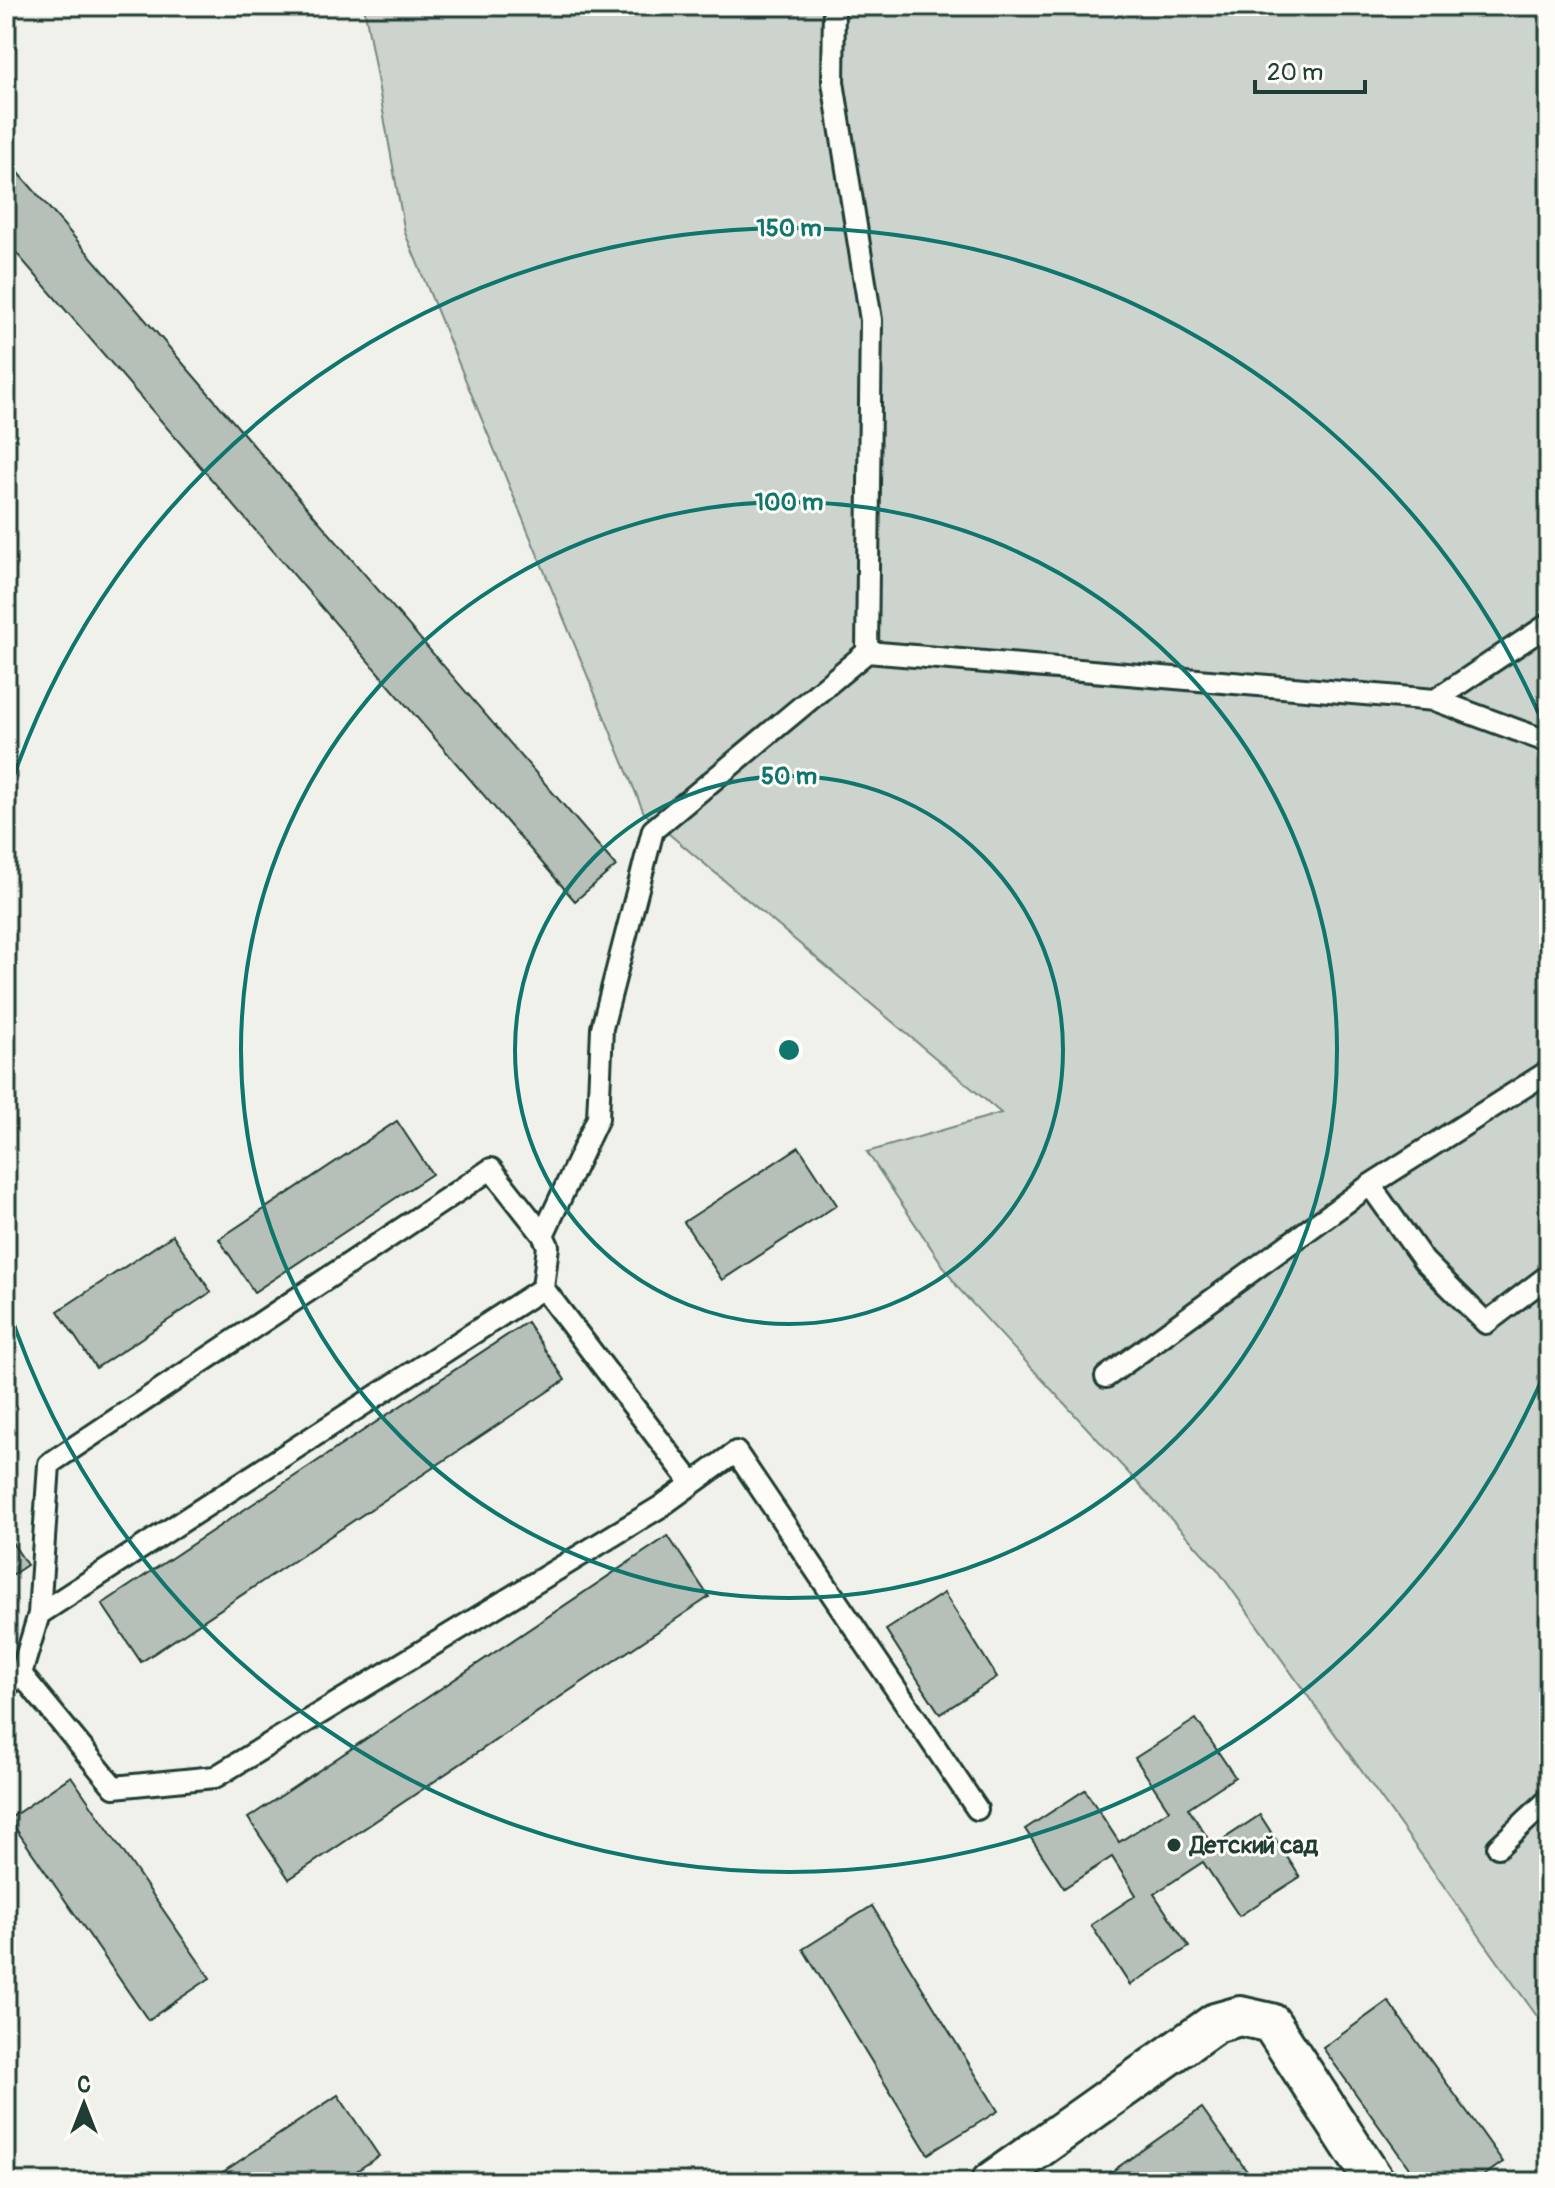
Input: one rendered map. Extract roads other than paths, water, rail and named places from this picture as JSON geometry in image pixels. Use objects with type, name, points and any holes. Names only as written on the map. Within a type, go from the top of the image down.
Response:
[{"type":"street","points":[[991,2182],[1215,2023],[1240,2016],[1271,2023],[1375,2182]]},
{"type":"lane","points":[[834,6],[833,82],[871,320],[867,652]]},
{"type":"lane","points":[[1435,700],[1549,624]]},
{"type":"lane","points":[[543,1235],[598,1118],[602,1028],[653,830],[867,652],[1435,700],[1549,742]]},
{"type":"lane","points":[[1106,1377],[1370,1185],[1549,1071]]},
{"type":"lane","points":[[692,1483],[543,1288],[548,1246],[543,1235],[491,1169],[49,1464],[39,1614],[14,1680],[114,1787],[215,1777],[660,1507],[736,1452],[977,1809]]},
{"type":"lane","points":[[1370,1185],[1424,1261],[1486,1323],[1549,1275]]},
{"type":"lane","points":[[39,1614],[543,1288]]},
{"type":"lane","points":[[1498,1847],[1549,1799]]},
{"type":"place","name":"Детский сад","points":[[1174,1845]]}]
